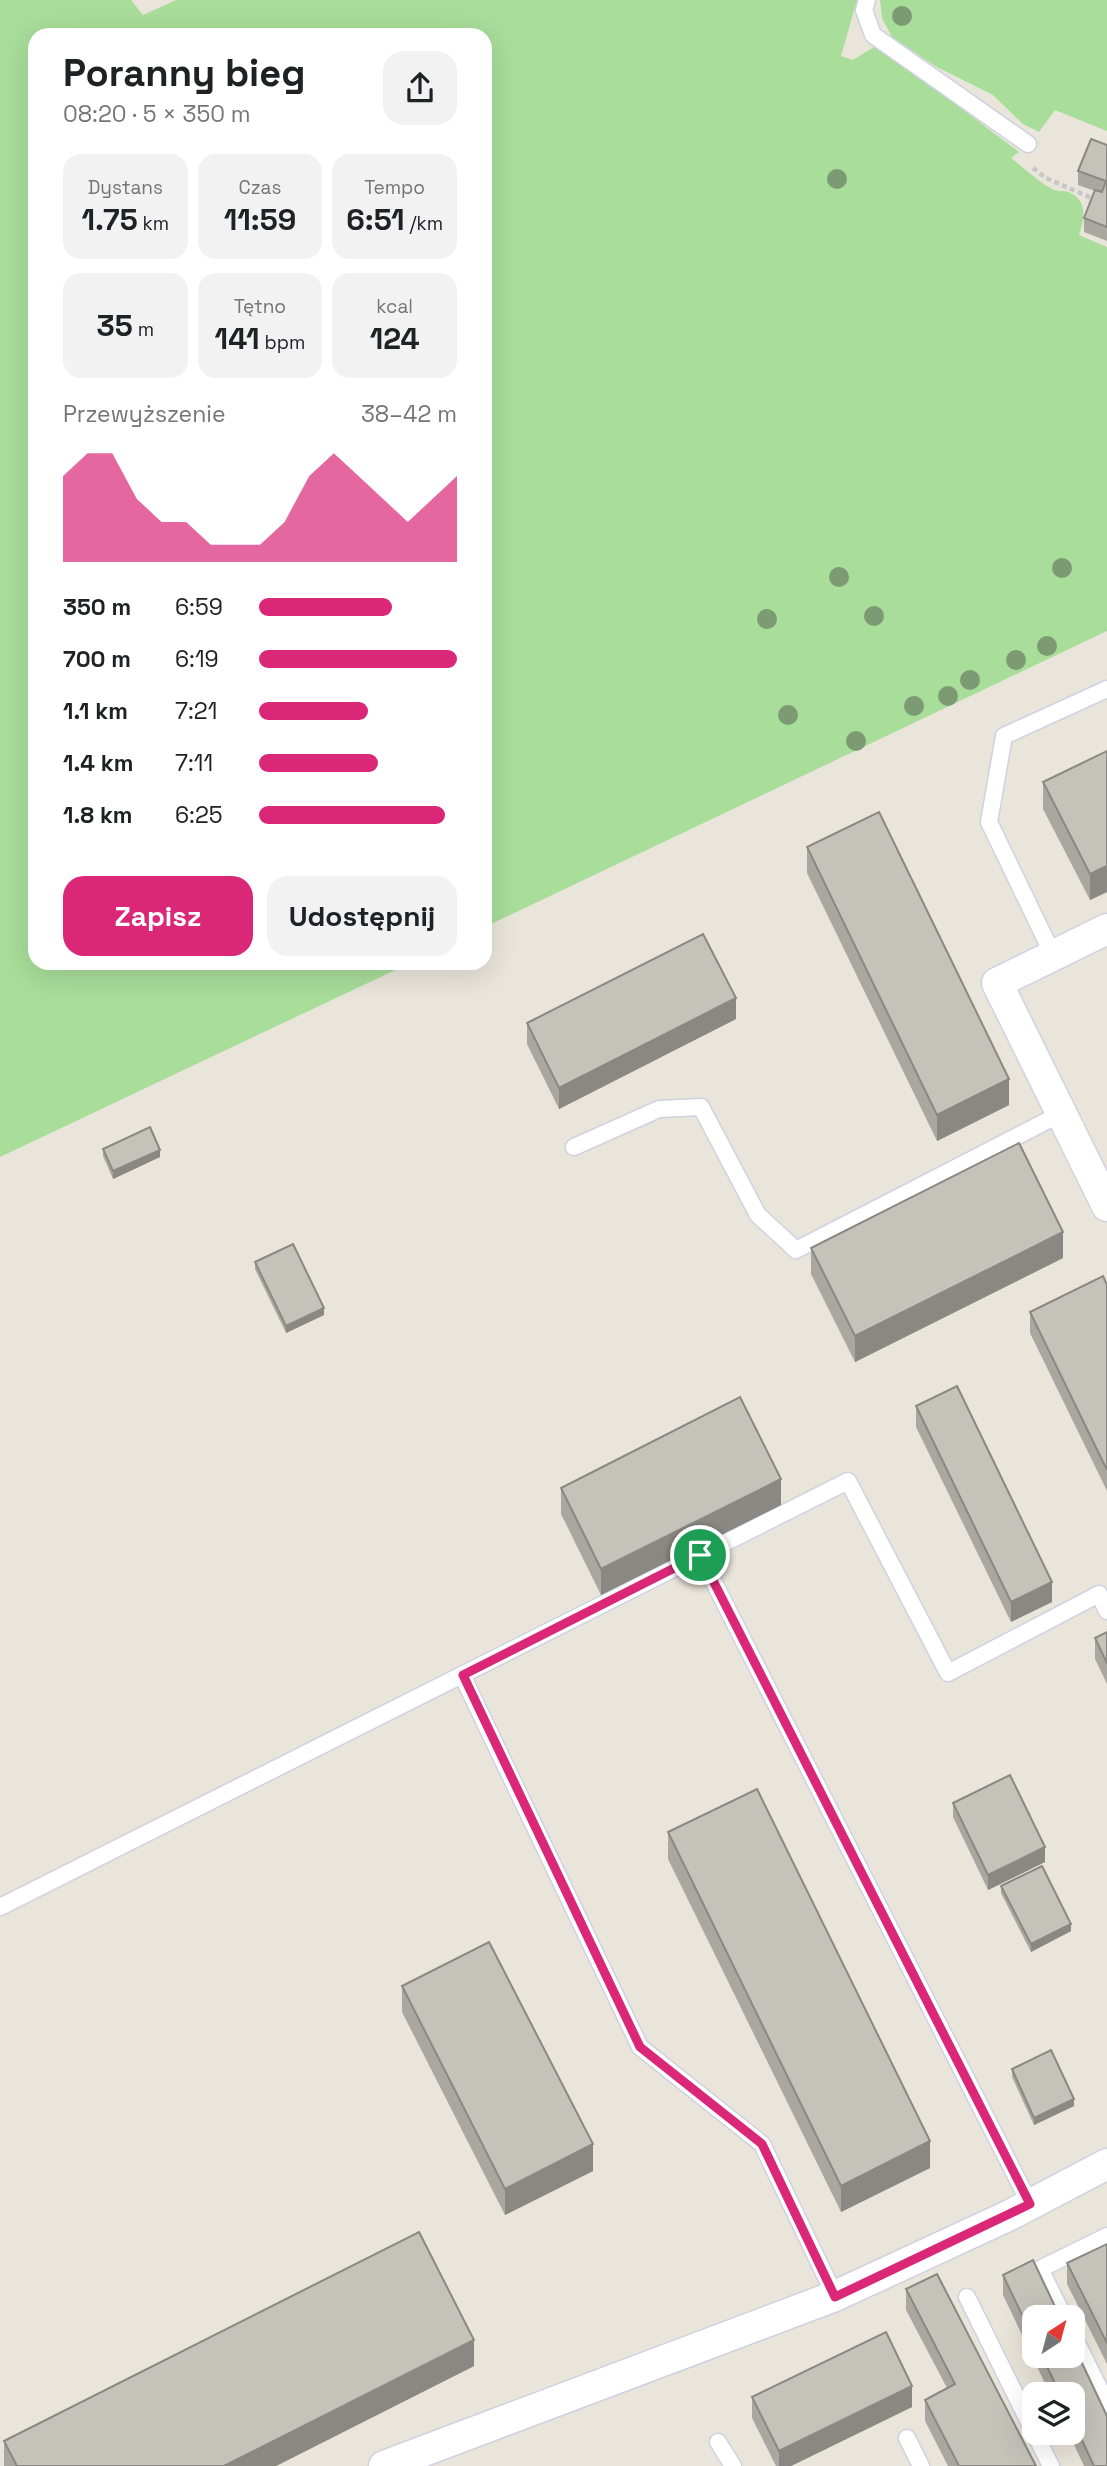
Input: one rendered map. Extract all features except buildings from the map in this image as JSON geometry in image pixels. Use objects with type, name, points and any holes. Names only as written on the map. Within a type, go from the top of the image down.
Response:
[{"type":"street","points":[[1107,929],[998,983],[1107,1206]]},
{"type":"street","points":[[384,2466],[835,2297],[1030,2204],[1107,2164]]},
{"type":"lane","points":[[867,0],[864,10],[873,35],[1028,144]]},
{"type":"lane","points":[[1053,956],[989,822],[1004,736],[1107,689]]},
{"type":"lane","points":[[575,1147],[660,1109],[701,1107],[758,1215],[796,1250],[1062,1113]]},
{"type":"lane","points":[[0,1907],[848,1481],[948,1673],[1099,1594],[1107,1611]]},
{"type":"lane","points":[[700,1555],[1030,2204]]},
{"type":"lane","points":[[463,1675],[640,2047],[762,2144],[835,2297]]},
{"type":"lane","points":[[1058,2305],[1040,2269],[1107,2236]]},
{"type":"lane","points":[[967,2297],[1022,2408]]},
{"type":"lane","points":[[1085,2359],[1107,2404]]},
{"type":"lane","points":[[907,2438],[921,2466]]},
{"type":"lane","points":[[718,2442],[733,2466]]},
{"type":"lane","points":[[1040,2445],[1051,2466]]},
{"type":"path","points":[[1028,144],[1030,165],[1046,178],[1104,202]]},
{"type":"green space","points":[[0,0],[131,0],[143,15],[176,0],[857,0],[841,56],[853,60],[874,47],[917,75],[1019,152],[1011,158],[1036,178],[1054,190],[1066,191],[1079,200],[1083,211],[1079,235],[1107,247],[1107,631],[492,924],[492,28],[28,28],[28,970],[395,970],[0,1157]]},
{"type":"green space","points":[[880,0],[1107,0],[1107,131],[1055,110],[1039,132],[1023,124],[993,95],[935,66],[892,37],[882,18]]},
{"type":"route","points":[[700,1555],[1030,2204],[835,2297],[762,2144],[640,2047],[463,1675],[700,1555]]}]
